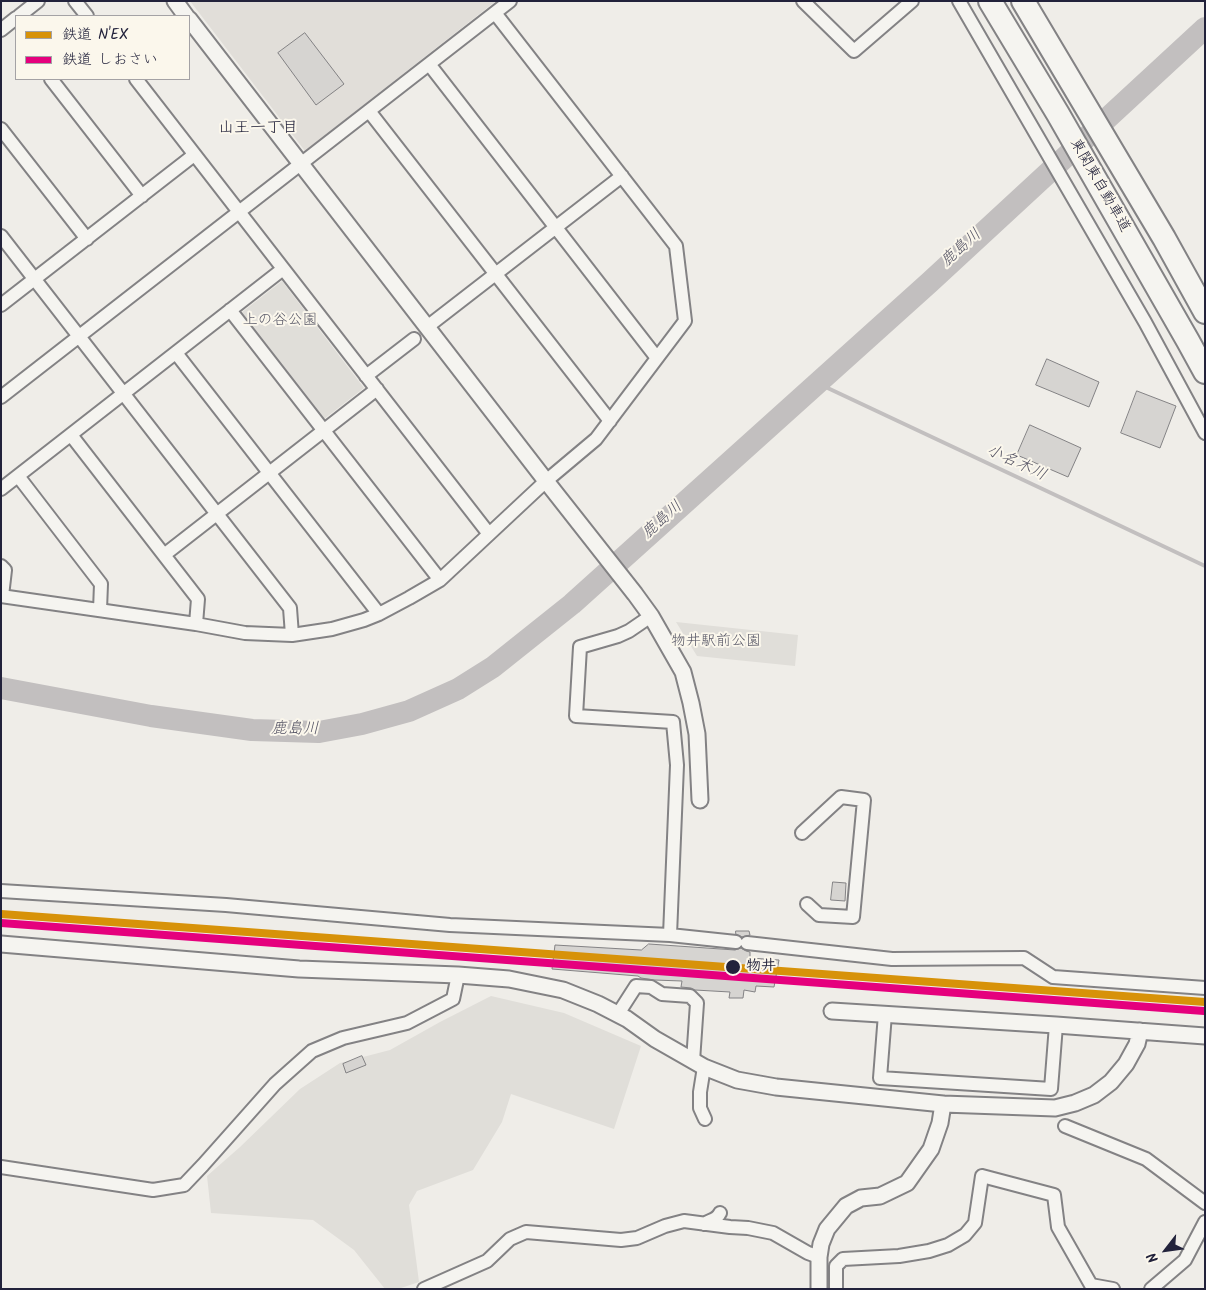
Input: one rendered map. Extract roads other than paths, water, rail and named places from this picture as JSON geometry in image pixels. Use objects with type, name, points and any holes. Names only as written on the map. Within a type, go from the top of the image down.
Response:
[{"type":"highway","name":"東関東自動車道","points":[[990,1],[1062,122],[1205,372]]},
{"type":"highway","name":"東関東自動車道","points":[[1023,1],[1164,238],[1205,312]]},
{"type":"street","points":[[23,15],[38,1]]},
{"type":"street","points":[[76,1],[86,15]]},
{"type":"street","points":[[175,1],[185,15]]},
{"type":"street","points":[[1,397],[510,1]]},
{"type":"street","points":[[811,4],[854,51],[912,1]]},
{"type":"street","points":[[959,1],[1145,322],[1205,433]]},
{"type":"street","points":[[1,566],[5,570],[2,596],[245,632],[292,634],[332,629],[379,614],[440,580],[546,481],[596,439],[685,321],[676,246],[495,13]]},
{"type":"street","points":[[190,20],[651,616],[683,672],[697,734],[700,800]]},
{"type":"street","points":[[429,64],[657,358]]},
{"type":"street","points":[[52,80],[142,196]]},
{"type":"street","points":[[137,80],[489,534]]},
{"type":"street","points":[[369,111],[610,421]]},
{"type":"street","points":[[1,129],[87,239]]},
{"type":"street","points":[[1,305],[194,155]]},
{"type":"street","points":[[427,328],[622,176]]},
{"type":"street","points":[[1,236],[290,608],[292,634]]},
{"type":"street","points":[[1,489],[283,269]]},
{"type":"street","points":[[230,310],[440,580]]},
{"type":"street","points":[[366,376],[414,339]]},
{"type":"street","points":[[176,353],[379,614]]},
{"type":"street","points":[[164,554],[377,389]]},
{"type":"street","points":[[71,434],[198,599],[196,624]]},
{"type":"street","points":[[18,476],[101,584],[100,610]]},
{"type":"street","points":[[651,616],[629,632],[580,647],[576,716],[673,722],[677,765],[670,935]]},
{"type":"street","points":[[802,833],[841,797],[864,800],[853,917],[819,915],[808,904]]},
{"type":"street","points":[[1,892],[226,905],[450,925],[670,935],[892,959],[1024,958],[1052,977],[1205,988]]},
{"type":"street","points":[[1,944],[298,969],[458,975],[509,979],[563,990],[598,1004],[627,1019],[655,1039],[698,1064],[737,1080],[776,1087],[943,1104],[1055,1108],[1075,1103],[1094,1095],[1111,1082],[1126,1064],[1137,1044],[1140,1031]]},
{"type":"street","points":[[1,1167],[153,1190],[184,1185],[275,1084],[312,1051],[343,1038],[407,1023],[453,999],[458,975]]},
{"type":"street","points":[[618,1014],[636,986],[651,987],[662,994],[690,996],[696,1003],[700,1108],[705,1119]]},
{"type":"street","points":[[832,1012],[1205,1036]]},
{"type":"street","points":[[885,1014],[880,1078],[1051,1089],[1056,1025]]},
{"type":"street","points":[[820,1289],[819,1257],[821,1244],[827,1229],[846,1206],[861,1198],[880,1196],[907,1183],[931,1149],[940,1123],[943,1104]]},
{"type":"street","points":[[1065,1126],[1146,1159],[1205,1203]]},
{"type":"street","points":[[836,1289],[836,1266],[843,1259],[899,1256],[929,1251],[948,1245],[965,1235],[975,1224],[982,1176],[1054,1195],[1058,1226],[1089,1287],[1113,1289]]},
{"type":"street","points":[[704,1224],[716,1219],[720,1213]]},
{"type":"street","points":[[424,1289],[487,1261],[510,1239],[526,1232],[621,1240],[637,1238],[665,1226],[684,1221],[748,1228],[773,1233],[808,1253],[819,1257]]},
{"type":"street","points":[[1151,1289],[1185,1260],[1205,1222]]},
{"type":"waterway","name":"鹿島川","points":[[1,688],[151,716],[252,730],[319,732],[362,724],[409,711],[458,689],[493,667],[572,604],[930,282],[1205,28]]},
{"type":"waterway","name":"小名木川","points":[[817,383],[1205,566]]},
{"type":"rail line","name":"N'EX","points":[[1,914],[1205,1002]]},
{"type":"rail line","name":"しおさい","points":[[1,923],[1204,1011]]},
{"type":"place","name":"物井","points":[[733,967]]},
{"type":"district","name":"山王一丁目","points":[[258,129]]},
{"type":"park label","name":"上の谷公園","points":[[280,321]]},
{"type":"park label","name":"物井駅前公園","points":[[716,642]]}]
